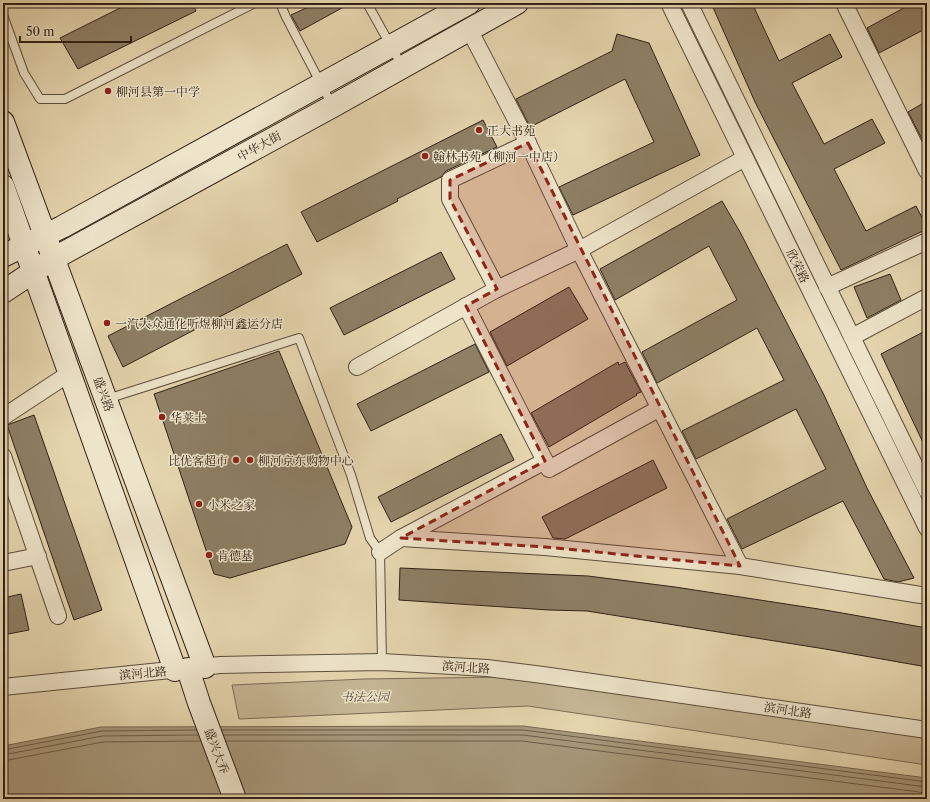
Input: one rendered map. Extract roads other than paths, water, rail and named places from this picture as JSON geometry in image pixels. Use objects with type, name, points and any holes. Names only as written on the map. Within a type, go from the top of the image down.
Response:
[{"type":"street","name":"中华大街","points":[[3,256],[45,234],[62,227],[469,3]]},
{"type":"street","name":"中华大街","points":[[3,292],[53,258],[333,106],[517,3]]},
{"type":"street","name":"欣荣路","points":[[669,3],[927,528]]},
{"type":"street","name":"欣荣路","points":[[689,3],[927,491]]},
{"type":"street","points":[[844,3],[927,171]]},
{"type":"street","points":[[469,29],[528,143],[579,250],[740,566]]},
{"type":"street","name":"盛兴路","points":[[3,122],[106,399],[189,668]]},
{"type":"street","points":[[496,289],[450,199],[450,180],[528,143]]},
{"type":"street","points":[[356,368],[496,289],[579,250],[745,158]]},
{"type":"street","name":"盛兴路","points":[[3,186],[70,373],[189,668]]},
{"type":"street","points":[[827,287],[927,241]]},
{"type":"street","points":[[852,337],[927,297]]},
{"type":"street","points":[[466,306],[549,469],[660,408]]},
{"type":"street","points":[[3,417],[70,373]]},
{"type":"street","points":[[3,456],[58,616]]},
{"type":"street","points":[[380,552],[401,538],[545,460]]},
{"type":"street","points":[[401,538],[546,547],[740,566],[927,596]]},
{"type":"street","points":[[3,563],[38,556]]},
{"type":"street","name":"滨河北路","points":[[3,687],[220,665],[382,662],[487,668],[927,730]]},
{"type":"street","name":"盛兴大乔","points":[[189,668],[199,703],[235,799]]},
{"type":"lane","points":[[3,15],[24,73],[40,99],[65,99],[255,3]]},
{"type":"lane","points":[[280,3],[333,106]]},
{"type":"lane","points":[[367,3],[403,66]]},
{"type":"lane","points":[[106,399],[299,338],[351,475],[370,538],[380,552],[382,662]]},
{"type":"water","points":[[523,726],[927,778],[927,799],[3,799],[3,746],[101,727]]},
{"type":"place","name":"柳河县第一中学","points":[[108,91]]},
{"type":"place","name":"正大书苑","points":[[479,130]]},
{"type":"place","name":"翰林书苑（柳河一中店）","points":[[425,156]]},
{"type":"place","name":"一汽大众通化听煜柳河鑫运分店","points":[[107,323]]},
{"type":"place","name":"华莱士","points":[[162,417]]},
{"type":"place","name":"比优客超市","points":[[236,460]]},
{"type":"place","name":"柳河京东购物中心","points":[[250,460]]},
{"type":"place","name":"小米之家","points":[[199,504]]},
{"type":"place","name":"肯德基","points":[[209,555]]},
{"type":"park label","name":"书法公园","points":[[365,696]]}]
